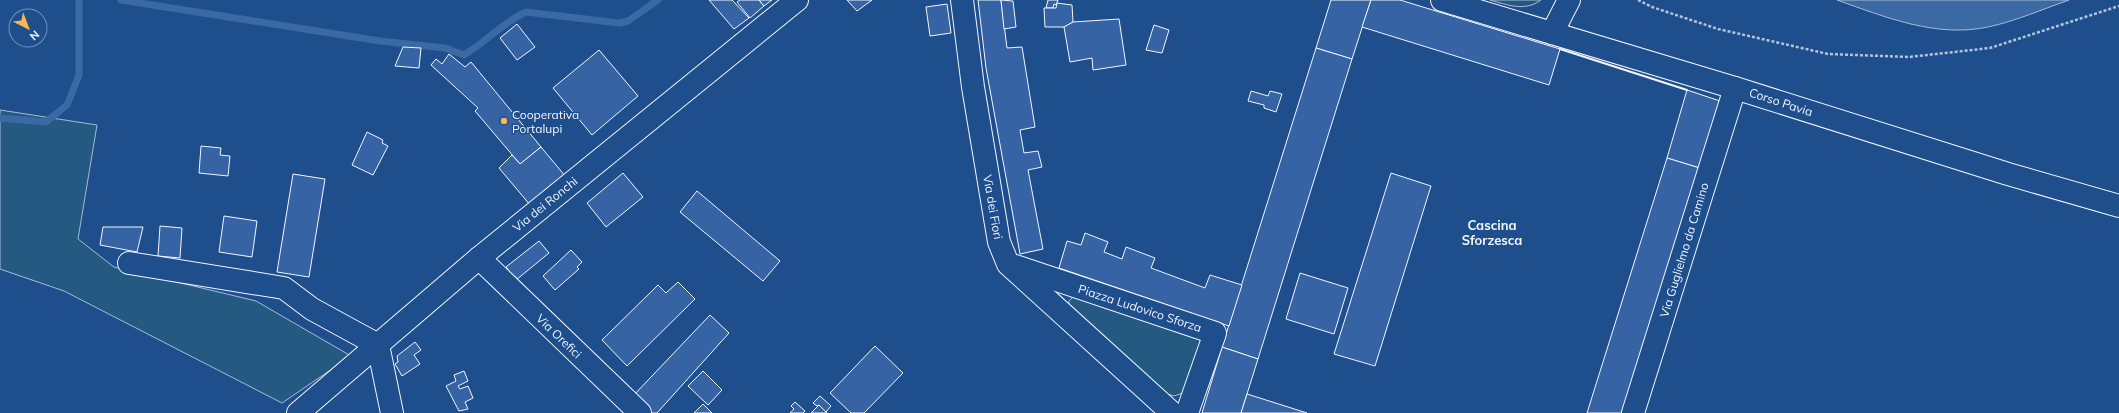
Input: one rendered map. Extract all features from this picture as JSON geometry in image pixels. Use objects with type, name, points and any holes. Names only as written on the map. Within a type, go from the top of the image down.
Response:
[{"type":"street","name":"Via dei Ronchi","points":[[298,413],[479,258],[797,0]]},
{"type":"street","name":"Via dei Fiori","points":[[962,0],[973,87],[999,242],[1008,264],[1172,413]]},
{"type":"street","name":"Corso Pavia","points":[[1442,0],[1735,88],[2008,174],[2119,206]]},
{"type":"street","points":[[1552,33],[1569,0]]},
{"type":"street","name":"Via Guglielmo da Camino","points":[[1633,413],[1735,88]]},
{"type":"street","name":"Via Orefici","points":[[479,258],[640,413]]},
{"type":"street","points":[[129,263],[284,288],[312,309],[378,345],[392,413]]},
{"type":"street","name":"Piazza Ludovico Sforza","points":[[1008,264],[1215,333],[1187,413]]},
{"type":"path","points":[[1638,0],[1652,7],[1718,28],[1828,54],[1909,57],[1990,48],[2119,6]]},
{"type":"shaded area","points":[[1490,0],[1541,0],[1535,4],[1523,7]]},
{"type":"shaded area","points":[[1837,0],[2069,0],[2019,18],[1988,27],[1969,30],[1949,30],[1930,28],[1892,19]]},
{"type":"shaded area","points":[[0,110],[97,125],[78,239],[114,267],[256,301],[351,356],[282,403],[64,291],[0,269]]},
{"type":"shaded area","points":[[1074,296],[1200,335],[1205,342],[1183,393],[1174,396],[1167,394],[1069,306],[1069,301]]},
{"type":"building","points":[[709,0],[732,0],[749,18],[734,29]]},
{"type":"building","points":[[740,0],[759,0],[764,6],[750,18],[737,2]]},
{"type":"building","points":[[759,0],[772,0],[764,6]]},
{"type":"building","points":[[847,0],[872,0],[857,11]]},
{"type":"building","points":[[978,0],[1001,0],[1007,48],[1022,47],[1035,127],[1020,130],[1024,153],[1038,151],[1042,167],[1028,170],[1043,249],[1020,254],[986,68]]},
{"type":"building","points":[[1001,0],[1013,1],[1016,27],[1004,29]]},
{"type":"building","points":[[1048,0],[1058,0],[1056,5],[1054,4],[1053,8],[1046,8]]},
{"type":"building","points":[[1331,0],[1371,0],[1352,59],[1316,48]]},
{"type":"building","points":[[1371,0],[1400,0],[1560,49],[1549,85],[1362,27]]},
{"type":"building","points":[[1057,3],[1072,5],[1073,22],[1064,27],[1045,27],[1044,8],[1056,8]]},
{"type":"building","points":[[947,4],[951,33],[930,36],[926,7]]},
{"type":"building","points":[[1119,19],[1126,65],[1093,70],[1092,58],[1070,62],[1064,27],[1073,22]]},
{"type":"building","points":[[517,24],[535,47],[517,60],[500,38]]},
{"type":"building","points":[[1154,25],[1169,30],[1162,53],[1146,50]]},
{"type":"building","points":[[403,47],[421,48],[419,68],[395,66]]},
{"type":"building","points":[[1316,48],[1352,59],[1258,359],[1222,347]]},
{"type":"building","points":[[599,50],[638,96],[592,135],[553,88]]},
{"type":"building","points":[[449,54],[465,67],[471,62],[541,147],[520,164],[475,111],[478,108],[431,65],[436,59],[442,64]]},
{"type":"building","points":[[1687,90],[1723,102],[1703,169],[1667,158]]},
{"type":"building","points":[[1251,91],[1268,96],[1270,91],[1282,94],[1276,112],[1264,108],[1264,105],[1248,101]]},
{"type":"building","points":[[367,132],[383,140],[382,143],[388,146],[373,175],[352,165]]},
{"type":"building","points":[[201,146],[221,148],[220,155],[230,156],[228,176],[199,173]]},
{"type":"building","points":[[541,147],[566,177],[531,206],[499,168],[512,155],[520,164]]},
{"type":"building","points":[[1667,158],[1703,169],[1626,413],[1587,413]]},
{"type":"building","points":[[623,173],[643,197],[606,227],[587,203]]},
{"type":"building","points":[[1391,173],[1431,186],[1375,366],[1334,354]]},
{"type":"building","points":[[293,174],[325,179],[309,277],[277,272]]},
{"type":"building","points":[[697,191],[780,261],[763,281],[680,212]]},
{"type":"building","points":[[224,216],[257,221],[252,257],[219,252]]},
{"type":"building","points":[[160,226],[182,228],[180,258],[158,256]]},
{"type":"building","points":[[103,227],[143,227],[137,252],[100,245]]},
{"type":"building","points":[[1085,233],[1108,242],[1104,252],[1122,259],[1126,247],[1155,258],[1151,268],[1205,288],[1210,275],[1242,285],[1229,326],[1059,268],[1067,241],[1081,245]]},
{"type":"building","points":[[539,241],[549,253],[516,280],[506,267]]},
{"type":"building","points":[[571,250],[582,262],[577,267],[579,269],[555,290],[543,276]]},
{"type":"building","points":[[1300,273],[1348,288],[1334,334],[1286,319]]},
{"type":"building","points":[[678,282],[695,299],[627,366],[602,340],[658,285],[666,293]]},
{"type":"building","points":[[710,315],[729,333],[657,413],[650,413],[632,397]]},
{"type":"building","points":[[415,342],[421,350],[414,355],[420,364],[402,376],[395,364],[398,362],[397,356]]},
{"type":"building","points":[[875,346],[903,373],[864,413],[851,413],[830,393]]},
{"type":"building","points":[[1222,347],[1258,359],[1241,413],[1202,413]]},
{"type":"building","points":[[464,371],[468,381],[458,386],[460,389],[468,386],[473,398],[465,402],[468,409],[459,411],[446,386],[456,381],[454,375]]},
{"type":"building","points":[[703,371],[722,390],[708,405],[688,386]]},
{"type":"building","points":[[1247,394],[1307,413],[1241,413]]},
{"type":"building","points":[[820,396],[831,406],[826,412],[819,405],[817,406],[813,403]]},
{"type":"building","points":[[795,402],[805,411],[803,413],[790,413],[794,409],[791,406]]},
{"type":"building","points":[[703,404],[712,413],[694,413]]},
{"type":"building","points":[[819,405],[827,413],[811,413]]},
{"type":"waterway","points":[[0,118],[46,122],[67,105],[79,75],[79,0]]},
{"type":"waterway","points":[[121,0],[380,41],[445,48],[464,55],[510,21],[526,12],[619,23],[628,21],[658,0]]},
{"type":"wall","points":[[1560,49],[1687,90]]},
{"type":"place","name":"Cooperativa Portalupi","points":[[504,121]]},
{"type":"district","name":"Cascina Sforzesca","points":[[1492,232]]}]
